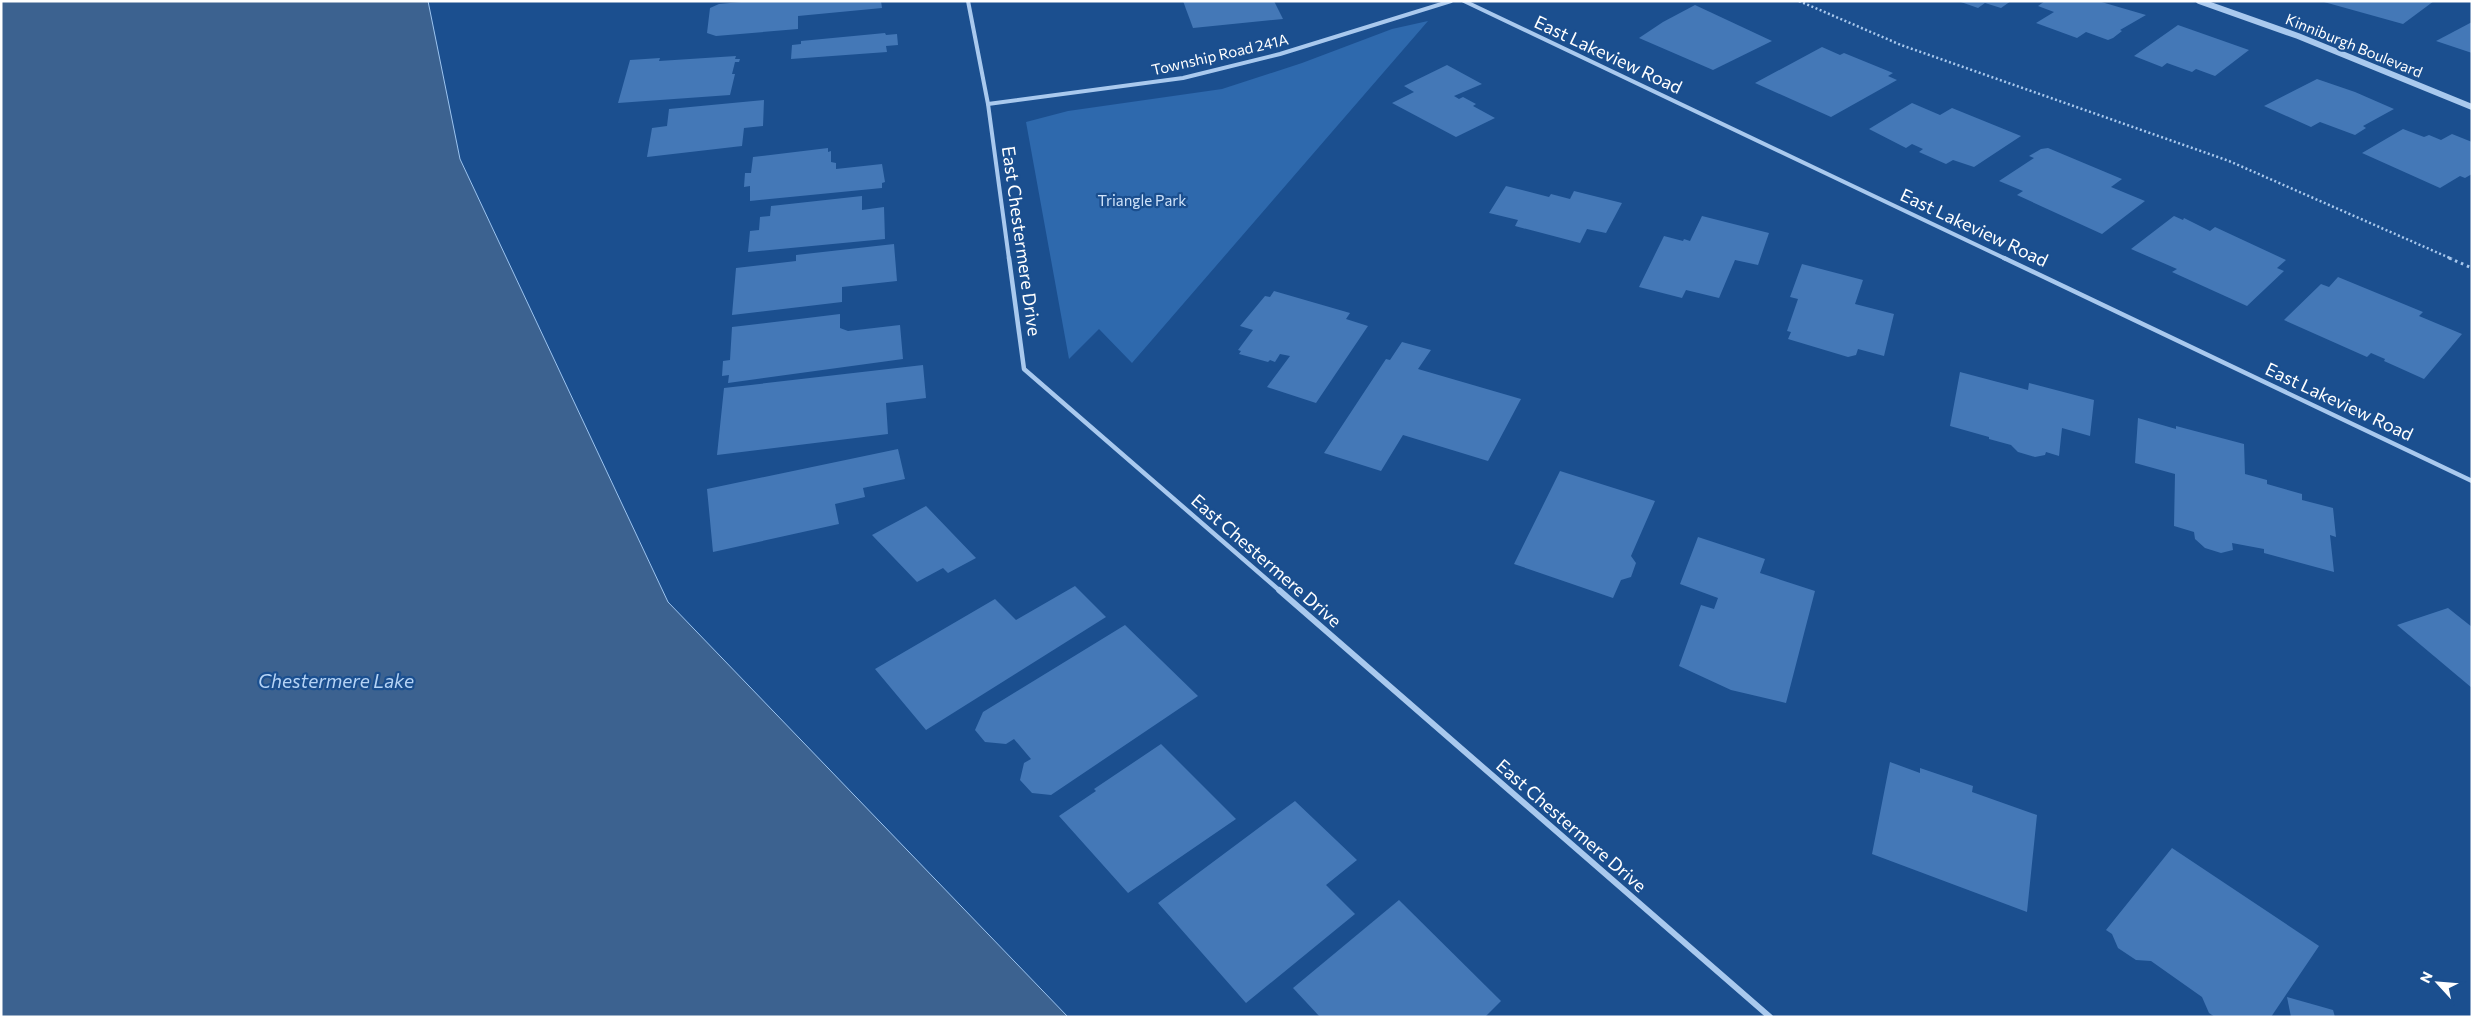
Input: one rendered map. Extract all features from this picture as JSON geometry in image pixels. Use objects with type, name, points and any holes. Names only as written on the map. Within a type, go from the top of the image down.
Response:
[{"type":"street","name":"East Chestermere Drive","points":[[968,1],[988,104],[1024,370],[1770,1017]]},
{"type":"street","name":"Township Road 241A","points":[[988,104],[1183,78],[1280,54],[1451,1]]},
{"type":"street","name":"East Lakeview Road","points":[[1464,1],[2472,481]]},
{"type":"street","name":"Kinniburgh Boulevard","points":[[2198,1],[2298,36],[2472,107]]},
{"type":"path","points":[[1799,1],[1901,45],[2229,161],[2472,268]]},
{"type":"green space","name":"Triangle Park","points":[[1428,21],[1132,363],[1099,329],[1069,359],[1026,122],[1068,111],[1222,89],[1302,63],[1392,29]]},
{"type":"water","name":"Chestermere Lake","points":[[1,1],[428,1],[460,159],[668,602],[1068,1017],[1,1017]]},
{"type":"building","points":[[752,1],[881,1],[882,8],[798,16],[798,29],[716,36],[707,33],[710,8],[719,4]]},
{"type":"building","points":[[1183,1],[1274,1],[1283,19],[1193,28]]},
{"type":"building","points":[[1958,1],[2011,1],[2001,8],[1985,3],[1978,8]]},
{"type":"building","points":[[2045,1],[2098,1],[2146,15],[2120,30],[2122,31],[2108,40],[2086,32],[2077,38],[2036,23],[2054,12],[2038,6]]},
{"type":"building","points":[[2324,1],[2434,1],[2403,24],[2324,2]]},
{"type":"building","points":[[1695,5],[1772,41],[1713,70],[1639,38],[1663,22]]},
{"type":"building","points":[[2472,22],[2472,53],[2436,41]]},
{"type":"building","points":[[2178,25],[2249,50],[2215,76],[2196,69],[2192,72],[2167,63],[2162,67],[2134,56]]},
{"type":"building","points":[[885,33],[886,35],[897,34],[898,45],[886,46],[887,52],[791,59],[792,45],[801,44],[801,41]]},
{"type":"building","points":[[1822,47],[1840,55],[1844,53],[1893,73],[1888,76],[1897,80],[1831,117],[1755,83]]},
{"type":"building","points":[[736,56],[735,59],[740,59],[739,62],[735,62],[732,74],[735,74],[730,95],[618,103],[630,60],[660,58],[659,61]]},
{"type":"building","points":[[1447,65],[1482,84],[1454,96],[1459,99],[1463,97],[1476,104],[1473,106],[1495,118],[1456,137],[1392,103],[1414,92],[1404,86]]},
{"type":"building","points":[[2317,79],[2355,92],[2394,109],[2363,126],[2366,128],[2355,135],[2320,122],[2311,127],[2264,106]]},
{"type":"building","points":[[764,100],[763,126],[744,128],[742,146],[647,157],[652,128],[667,126],[669,109]]},
{"type":"building","points":[[1912,103],[1940,115],[1952,108],[2021,136],[1974,167],[1953,160],[1946,164],[1919,152],[1923,149],[1912,144],[1906,148],[1869,129]]},
{"type":"building","points":[[2403,129],[2424,137],[2429,135],[2441,140],[2452,134],[2472,142],[2472,174],[2465,178],[2460,176],[2440,188],[2362,153]]},
{"type":"building","points":[[828,148],[828,152],[831,151],[831,162],[836,163],[836,169],[882,164],[885,182],[882,183],[882,188],[750,201],[750,186],[744,187],[745,173],[751,173],[753,157]]},
{"type":"building","points":[[2048,148],[2122,179],[2111,187],[2145,201],[2102,234],[2017,195],[2023,191],[1999,181],[2034,158],[2029,156],[2041,149]]},
{"type":"building","points":[[1506,186],[1549,197],[1551,194],[1570,199],[1574,191],[1622,203],[1606,233],[1587,229],[1580,243],[1515,226],[1518,220],[1489,213]]},
{"type":"building","points":[[862,196],[862,210],[884,207],[885,239],[748,252],[750,231],[759,230],[760,217],[770,216],[771,206]]},
{"type":"building","points":[[1702,216],[1769,233],[1758,265],[1735,260],[1719,298],[1686,290],[1682,298],[1639,287],[1664,236],[1690,241]]},
{"type":"building","points":[[2174,216],[2183,220],[2184,218],[2210,231],[2215,227],[2286,260],[2277,268],[2284,271],[2247,306],[2172,272],[2177,269],[2131,249]]},
{"type":"building","points":[[894,244],[897,281],[842,287],[842,302],[732,315],[736,268],[796,261],[796,255]]},
{"type":"building","points":[[1802,264],[1863,280],[1855,304],[1894,314],[1884,356],[1858,349],[1856,355],[1848,357],[1788,339],[1791,332],[1787,331],[1798,299],[1790,297]]},
{"type":"building","points":[[2338,277],[2423,312],[2419,316],[2462,334],[2424,379],[2371,353],[2367,357],[2284,320],[2321,284],[2329,287]]},
{"type":"building","points":[[1274,291],[1350,313],[1346,319],[1368,326],[1316,403],[1267,387],[1290,356],[1280,354],[1275,362],[1270,360],[1268,362],[1239,354],[1241,351],[1238,350],[1253,330],[1240,326],[1265,296],[1270,297]]},
{"type":"building","points":[[840,314],[840,328],[848,331],[900,325],[903,359],[728,383],[729,375],[722,376],[723,361],[730,360],[732,327]]},
{"type":"building","points":[[1402,342],[1431,350],[1418,369],[1521,399],[1488,461],[1403,435],[1381,471],[1324,453],[1386,359],[1390,360]]},
{"type":"building","points":[[923,365],[926,398],[886,403],[888,434],[717,455],[724,388]]},
{"type":"building","points":[[1960,372],[2028,390],[2029,383],[2094,400],[2090,436],[2062,428],[2059,456],[2046,452],[2045,455],[2035,457],[2018,452],[2011,445],[1950,426]]},
{"type":"building","points":[[2138,418],[2176,429],[2176,426],[2244,444],[2245,474],[2267,480],[2267,484],[2302,494],[2302,500],[2333,508],[2336,537],[2330,535],[2334,572],[2264,553],[2264,549],[2232,543],[2233,550],[2221,553],[2205,548],[2195,539],[2194,532],[2174,526],[2175,474],[2135,463]]},
{"type":"building","points":[[898,449],[905,479],[863,488],[865,497],[835,504],[839,524],[713,552],[707,489]]},
{"type":"building","points":[[1560,471],[1655,501],[1631,556],[1636,563],[1631,577],[1621,580],[1613,598],[1514,564]]},
{"type":"building","points":[[926,506],[976,558],[948,573],[943,568],[917,582],[872,535]]},
{"type":"building","points":[[1698,537],[1765,559],[1760,573],[1815,591],[1786,703],[1731,690],[1679,666],[1701,605],[1714,609],[1718,598],[1680,584]]},
{"type":"building","points":[[1075,586],[1106,617],[926,730],[875,669],[995,599],[1016,620]]},
{"type":"building","points":[[2448,608],[2472,627],[2472,688],[2397,625]]},
{"type":"building","points":[[1125,625],[1198,696],[1051,795],[1032,793],[1020,780],[1024,763],[1031,759],[1014,739],[1006,744],[985,742],[975,730],[983,712]]},
{"type":"building","points":[[1161,744],[1236,819],[1128,893],[1059,816],[1096,791],[1094,789]]},
{"type":"building","points":[[1890,762],[1920,773],[1920,768],[1973,786],[1972,792],[2037,815],[2027,912],[1872,854]]},
{"type":"building","points":[[1295,801],[1357,860],[1326,885],[1355,914],[1246,1003],[1158,903]]},
{"type":"building","points":[[2172,848],[2319,946],[2271,1017],[2215,1017],[2209,1013],[2202,997],[2151,961],[2136,960],[2118,948],[2112,934],[2106,930]]},
{"type":"building","points":[[1399,900],[1501,1001],[1485,1017],[1320,1017],[1293,988]]},
{"type":"building","points":[[2287,997],[2333,1010],[2335,1017],[2291,1017]]}]
